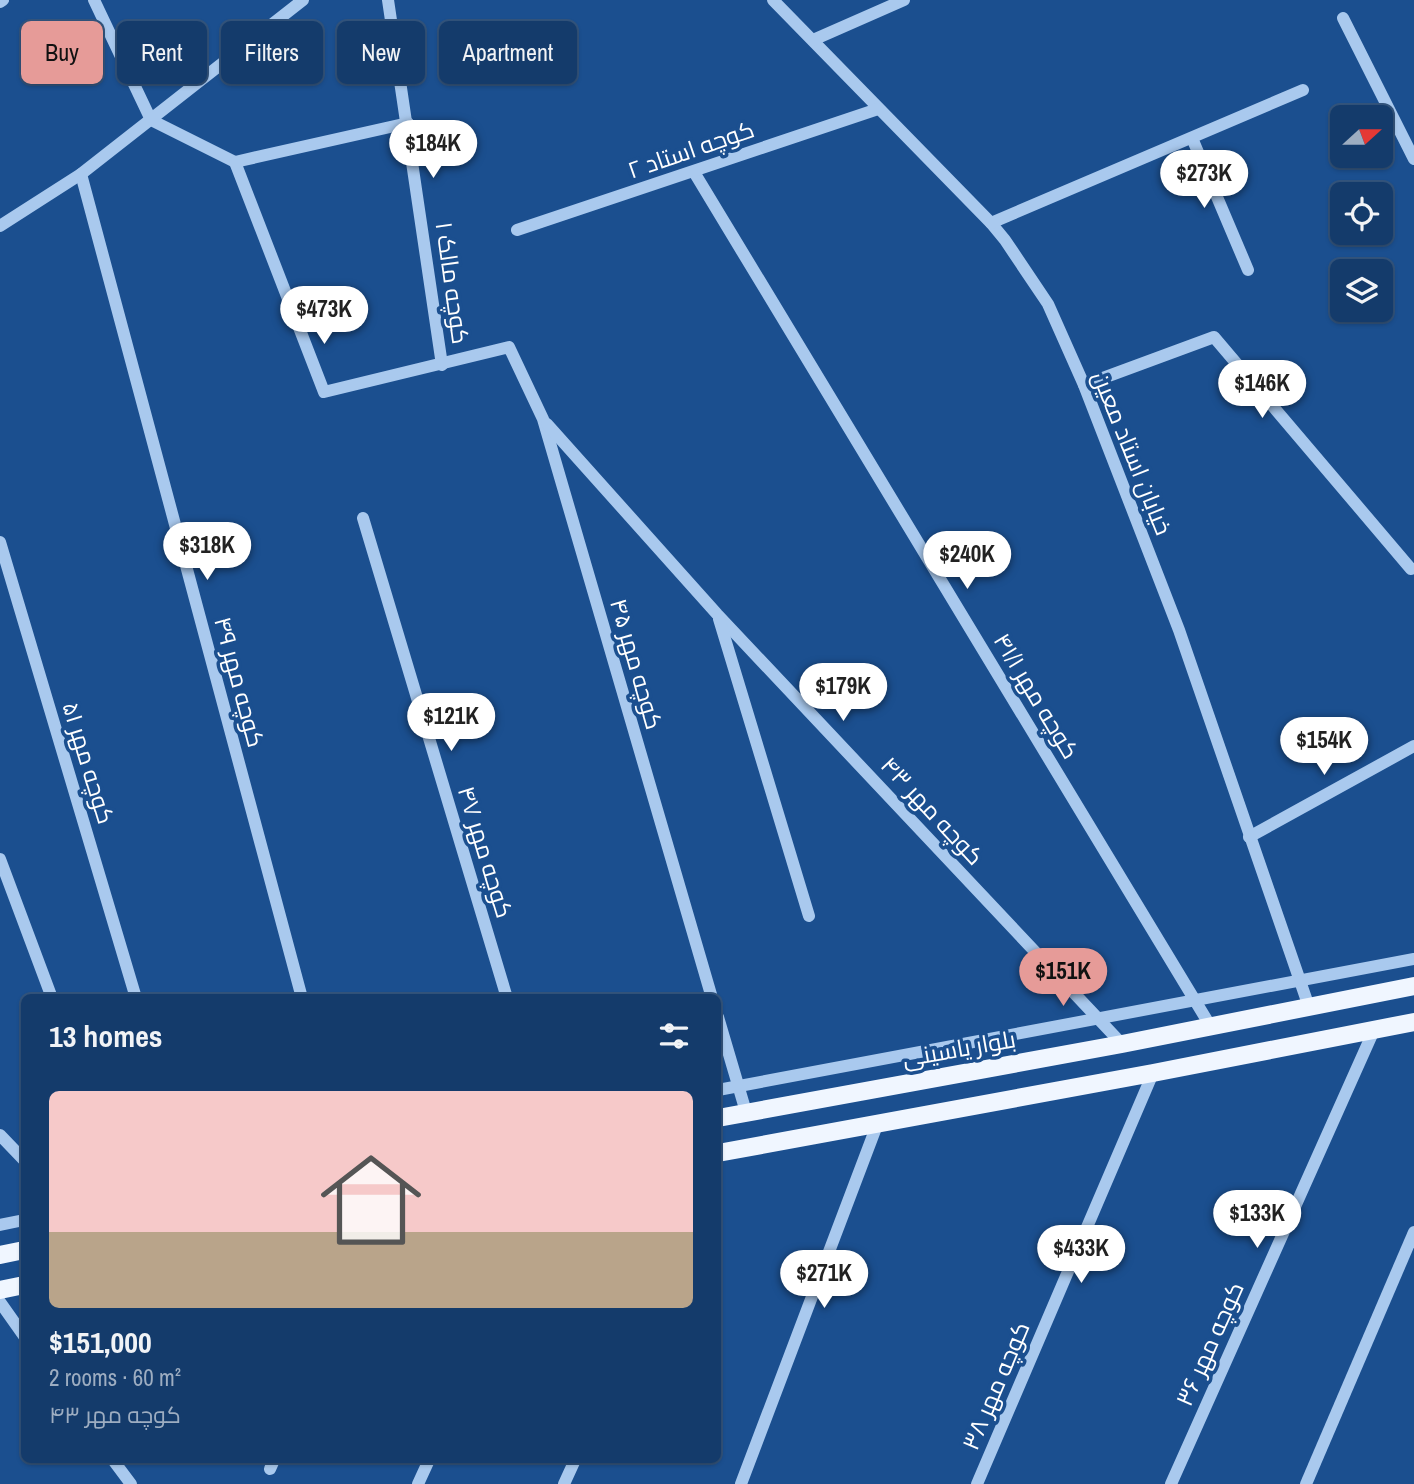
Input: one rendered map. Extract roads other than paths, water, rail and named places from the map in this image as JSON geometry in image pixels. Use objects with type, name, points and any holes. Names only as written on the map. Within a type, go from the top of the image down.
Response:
[{"type":"main road","name":"بلوار یاسینی","points":[[721,1117],[1122,1044],[1414,986]]},
{"type":"main road","points":[[721,1152],[1414,1022]]},
{"type":"main road","points":[[0,1255],[21,1251]]},
{"type":"main road","points":[[0,1290],[21,1286]]},
{"type":"street","points":[[94,0],[151,120],[235,162],[408,123]]},
{"type":"street","points":[[0,226],[81,174],[303,0]]},
{"type":"street","name":"کوچه مالک ۱","points":[[388,0],[442,365]]},
{"type":"street","name":"خیابان استاد معین","points":[[774,0],[991,223],[1048,304],[1084,385],[1179,630],[1309,1007]]},
{"type":"street","points":[[813,40],[904,0]]},
{"type":"street","points":[[1343,18],[1414,159]]},
{"type":"street","points":[[991,223],[1303,90]]},
{"type":"street","name":"کوچه استاد ۲","points":[[517,230],[878,109]]},
{"type":"street","points":[[1192,138],[1248,270]]},
{"type":"street","points":[[235,162],[324,392],[442,365]]},
{"type":"street","name":"کوچه مهر ۴۱/۱","points":[[694,172],[1211,1027]]},
{"type":"street","name":"کوچه مهر ۴۹","points":[[81,174],[301,994]]},
{"type":"street","points":[[1084,385],[1214,337],[1411,569]]},
{"type":"street","name":"کوچه مهر ۴۵","points":[[442,365],[509,347],[543,419],[711,994]]},
{"type":"street","name":"کوچه مهر ۴۳","points":[[543,419],[717,614],[1122,1044]]},
{"type":"street","name":"کوچه مهر ۴۷","points":[[363,518],[506,994]]},
{"type":"street","name":"کوچه مهر ۵۱","points":[[1,546],[135,994]]},
{"type":"street","points":[[717,614],[809,916]]},
{"type":"street","points":[[1249,837],[1414,746]]},
{"type":"street","points":[[0,859],[51,994]]},
{"type":"street","points":[[721,1089],[1414,959]]},
{"type":"street","points":[[721,1027],[746,1112]]},
{"type":"street","name":"کوچه مهر ۳۶","points":[[1171,1484],[1374,1030]]},
{"type":"street","name":"کوچه مهر ۳۸","points":[[977,1484],[1153,1073]]},
{"type":"street","points":[[741,1484],[877,1125]]},
{"type":"street","points":[[0,1135],[21,1157]]},
{"type":"street","points":[[0,1225],[21,1221]]},
{"type":"street","points":[[1306,1484],[1414,1232]]},
{"type":"street","points":[[0,1302],[21,1332]]},
{"type":"street","points":[[115,1463],[131,1484]]},
{"type":"street","points":[[418,1484],[428,1463]]},
{"type":"street","points":[[564,1484],[574,1463]]}]
